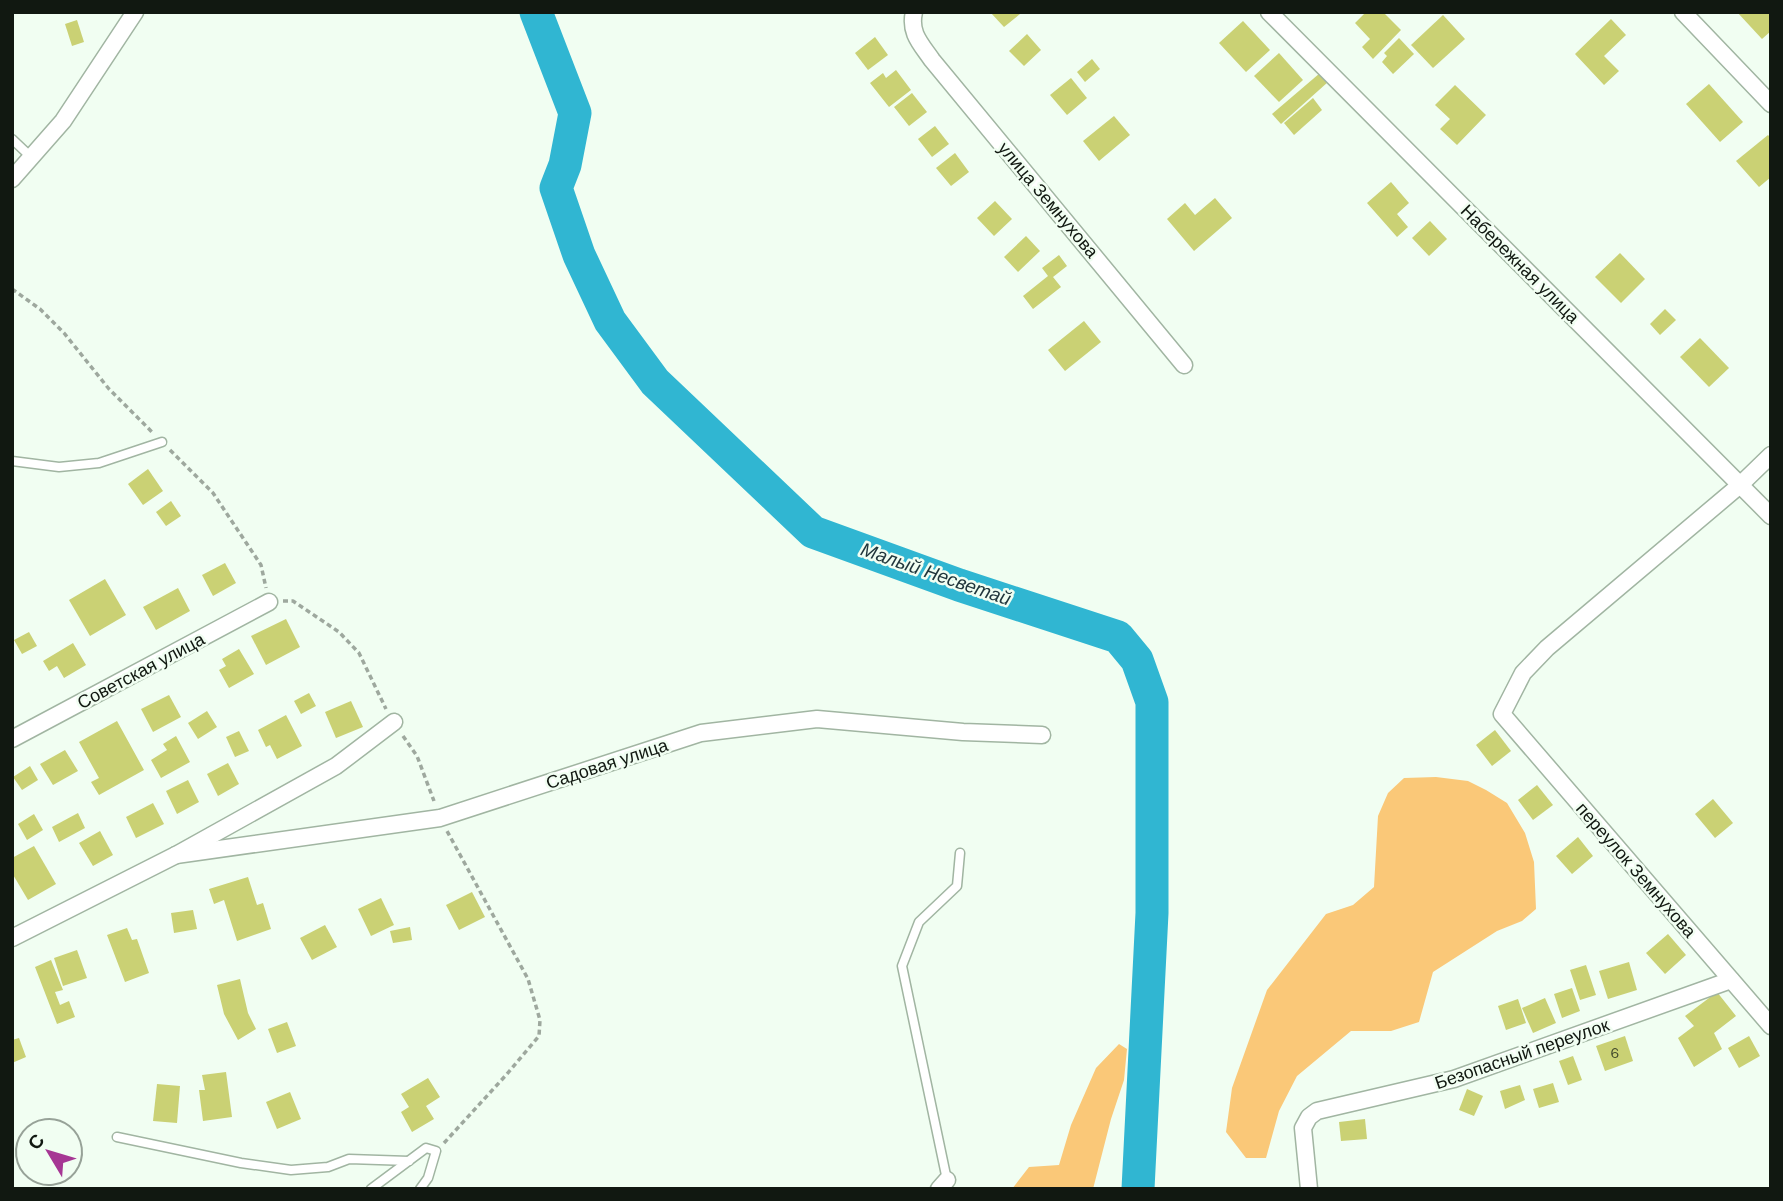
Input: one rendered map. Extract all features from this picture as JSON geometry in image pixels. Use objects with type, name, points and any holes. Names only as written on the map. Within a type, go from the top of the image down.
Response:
[{"type":"street","points":[[12,179],[63,121],[135,12]]},
{"type":"street","name":"улица Земнухова","points":[[914,12],[914,33],[940,71],[1184,365]]},
{"type":"street","name":"Набережная улица","points":[[1269,12],[1771,516]]},
{"type":"street","points":[[1683,12],[1771,104]]},
{"type":"street","points":[[1740,485],[1771,455]]},
{"type":"street","name":"переулок Земнухова","points":[[1740,485],[1547,648],[1523,673],[1502,714],[1771,1026]]},
{"type":"street","name":"Советская улица","points":[[12,739],[269,602]]},
{"type":"street","name":"Садовая улица","points":[[176,855],[440,818],[701,733],[817,719],[963,732],[1042,735]]},
{"type":"street","name":"Садовая улица","points":[[13,935],[176,855],[336,766],[394,722]]},
{"type":"street","name":"Безопасный переулок","points":[[1309,1189],[1303,1128],[1309,1116],[1317,1111],[1454,1079],[1731,979]]},
{"type":"lane","points":[[12,139],[31,157]]},
{"type":"lane","points":[[12,461],[59,467],[99,463],[162,443]]},
{"type":"lane","points":[[943,1185],[902,966],[919,922],[957,886],[960,853]]},
{"type":"lane","points":[[117,1137],[241,1163],[291,1170],[328,1167],[349,1159],[409,1161]]},
{"type":"lane","points":[[371,1189],[426,1148],[436,1151],[428,1178],[420,1189]]},
{"type":"path","points":[[269,602],[293,601],[339,632],[359,653],[394,722],[417,756],[440,818],[528,979],[540,1020],[539,1036],[508,1074],[436,1151]]},
{"type":"shaded area","points":[[1436,777],[1468,781],[1507,803],[1525,833],[1534,862],[1536,909],[1522,921],[1497,931],[1433,972],[1419,1022],[1391,1031],[1351,1031],[1297,1076],[1279,1111],[1266,1158],[1246,1158],[1226,1132],[1232,1088],[1267,990],[1326,914],[1353,905],[1374,887],[1378,816],[1388,793],[1404,778]]},
{"type":"shaded area","points":[[1119,1044],[1127,1049],[1124,1080],[1093,1189],[1012,1189],[1029,1167],[1059,1165],[1071,1125],[1096,1068]]},
{"type":"building","points":[[990,12],[1018,12],[1020,14],[1004,27]]},
{"type":"building","points":[[1366,12],[1383,12],[1401,30],[1373,59],[1362,47],[1370,39],[1355,23]]},
{"type":"building","points":[[1737,12],[1771,12],[1771,31],[1762,39]]},
{"type":"building","points":[[1443,15],[1465,39],[1433,68],[1411,45]]},
{"type":"building","points":[[1611,19],[1626,35],[1604,56],[1619,71],[1604,85],[1575,54]]},
{"type":"building","points":[[77,20],[84,42],[72,46],[65,24]]},
{"type":"building","points":[[1243,21],[1270,50],[1246,72],[1219,43]]},
{"type":"building","points":[[1027,34],[1041,50],[1024,66],[1009,51]]},
{"type":"building","points":[[875,37],[888,55],[868,70],[855,53]]},
{"type":"building","points":[[1399,38],[1414,54],[1393,74],[1382,62],[1387,56],[1384,53]]},
{"type":"building","points":[[1279,53],[1303,80],[1279,102],[1254,76]]},
{"type":"building","points":[[1092,59],[1100,69],[1085,82],[1077,72]]},
{"type":"building","points":[[896,70],[911,90],[889,107],[870,83],[883,73],[886,78]]},
{"type":"building","points":[[1320,73],[1328,82],[1281,124],[1272,114]]},
{"type":"building","points":[[1071,78],[1087,98],[1067,115],[1050,95]]},
{"type":"building","points":[[1709,84],[1743,122],[1720,142],[1686,104]]},
{"type":"building","points":[[1455,85],[1486,115],[1457,145],[1440,129],[1450,119],[1435,105]]},
{"type":"building","points":[[912,93],[927,112],[909,126],[894,107]]},
{"type":"building","points":[[1313,98],[1322,110],[1294,135],[1284,123]]},
{"type":"building","points":[[1114,116],[1130,135],[1099,161],[1083,141]]},
{"type":"building","points":[[935,126],[949,144],[932,157],[918,139]]},
{"type":"building","points":[[1768,135],[1771,138],[1771,177],[1759,187],[1736,161]]},
{"type":"building","points":[[955,153],[969,172],[951,186],[936,168]]},
{"type":"building","points":[[1391,182],[1409,203],[1397,214],[1408,227],[1397,237],[1367,203]]},
{"type":"building","points":[[1215,198],[1232,218],[1194,251],[1167,219],[1185,203],[1195,215]]},
{"type":"building","points":[[995,201],[1012,219],[994,236],[977,218]]},
{"type":"building","points":[[1430,221],[1447,239],[1429,256],[1412,238]]},
{"type":"building","points":[[1026,236],[1040,251],[1018,272],[1004,257]]},
{"type":"building","points":[[1620,253],[1645,279],[1621,303],[1595,277]]},
{"type":"building","points":[[1059,255],[1067,266],[1053,277],[1061,287],[1033,309],[1023,296],[1048,276],[1042,268]]},
{"type":"building","points":[[1665,309],[1676,320],[1660,335],[1650,324]]},
{"type":"building","points":[[1084,321],[1101,342],[1065,371],[1048,350]]},
{"type":"building","points":[[1700,338],[1729,368],[1709,387],[1680,357]]},
{"type":"building","points":[[148,469],[163,491],[143,505],[128,484]]},
{"type":"building","points":[[171,501],[181,516],[166,526],[156,512]]},
{"type":"building","points":[[225,563],[236,583],[213,596],[202,575]]},
{"type":"building","points":[[105,579],[126,615],[90,636],[69,600]]},
{"type":"building","points":[[178,588],[190,611],[156,630],[143,607]]},
{"type":"building","points":[[286,619],[300,647],[266,665],[251,636]]},
{"type":"building","points":[[29,632],[37,646],[22,654],[14,640]]},
{"type":"building","points":[[73,643],[86,665],[64,678],[57,666],[49,671],[43,661]]},
{"type":"building","points":[[239,649],[254,674],[229,688],[219,670],[226,666],[222,659]]},
{"type":"building","points":[[309,693],[316,706],[301,714],[294,701]]},
{"type":"building","points":[[169,695],[181,717],[153,732],[141,709]]},
{"type":"building","points":[[351,701],[363,727],[336,738],[325,712]]},
{"type":"building","points":[[207,711],[217,727],[198,739],[188,723]]},
{"type":"building","points":[[286,715],[302,746],[277,759],[270,745],[266,747],[258,730]]},
{"type":"building","points":[[117,721],[144,770],[99,795],[91,782],[99,778],[79,742]]},
{"type":"building","points":[[1495,730],[1511,751],[1492,766],[1476,745]]},
{"type":"building","points":[[239,731],[249,751],[235,757],[226,737]]},
{"type":"building","points":[[176,736],[190,762],[161,778],[151,760],[167,750],[163,744]]},
{"type":"building","points":[[65,750],[78,771],[53,785],[40,764]]},
{"type":"building","points":[[228,763],[239,784],[218,796],[207,774]]},
{"type":"building","points":[[30,766],[38,780],[22,790],[13,777]]},
{"type":"building","points":[[188,780],[199,802],[177,814],[166,791]]},
{"type":"building","points":[[1537,785],[1553,805],[1533,820],[1518,800]]},
{"type":"building","points":[[1713,799],[1733,823],[1715,838],[1695,814]]},
{"type":"building","points":[[153,803],[164,824],[136,838],[126,817]]},
{"type":"building","points":[[78,813],[85,828],[59,842],[52,827]]},
{"type":"building","points":[[34,814],[43,830],[27,840],[18,824]]},
{"type":"building","points":[[100,831],[113,855],[93,866],[79,843]]},
{"type":"building","points":[[1578,837],[1593,856],[1572,874],[1556,856]]},
{"type":"building","points":[[34,846],[56,884],[28,900],[12,873],[12,858]]},
{"type":"building","points":[[248,877],[257,905],[263,903],[271,929],[237,941],[224,900],[214,904],[209,889]]},
{"type":"building","points":[[472,892],[485,917],[459,930],[446,905]]},
{"type":"building","points":[[381,898],[394,925],[371,936],[358,909]]},
{"type":"building","points":[[193,910],[197,929],[174,933],[171,913]]},
{"type":"building","points":[[325,925],[337,947],[312,960],[300,938]]},
{"type":"building","points":[[410,927],[412,940],[393,943],[390,931]]},
{"type":"building","points":[[127,928],[132,940],[137,939],[149,973],[125,982],[107,935]]},
{"type":"building","points":[[1668,934],[1686,955],[1665,974],[1646,953]]},
{"type":"building","points":[[77,950],[87,978],[63,986],[54,958]]},
{"type":"building","points":[[51,960],[63,990],[55,992],[60,1005],[69,1001],[75,1017],[57,1024],[35,967]]},
{"type":"building","points":[[1629,962],[1637,990],[1608,999],[1599,971]]},
{"type":"building","points":[[1586,965],[1596,995],[1580,1000],[1570,970]]},
{"type":"building","points":[[240,979],[248,1013],[256,1029],[238,1040],[224,1014],[217,985]]},
{"type":"building","points":[[1572,988],[1580,1011],[1562,1018],[1554,994]]},
{"type":"building","points":[[1717,992],[1736,1016],[1714,1033],[1722,1049],[1694,1067],[1678,1038],[1694,1026],[1685,1016]]},
{"type":"building","points":[[1545,998],[1556,1023],[1533,1033],[1522,1008]]},
{"type":"building","points":[[1518,999],[1526,1023],[1506,1030],[1498,1006]]},
{"type":"building","points":[[287,1022],[296,1046],[277,1053],[268,1029]]},
{"type":"building","points":[[1625,1036],[1633,1061],[1605,1071],[1596,1046]]},
{"type":"building","points":[[1749,1036],[1760,1056],[1739,1068],[1728,1048]]},
{"type":"building","points":[[19,1038],[26,1057],[12,1063],[12,1040]]},
{"type":"building","points":[[1573,1056],[1582,1080],[1568,1085],[1559,1061]]},
{"type":"building","points":[[226,1072],[232,1117],[203,1121],[199,1090],[205,1090],[202,1075]]},
{"type":"building","points":[[428,1078],[440,1097],[426,1106],[434,1119],[412,1132],[401,1112],[409,1107],[401,1094]]},
{"type":"building","points":[[1553,1083],[1559,1102],[1539,1108],[1533,1089]]},
{"type":"building","points":[[157,1084],[180,1086],[177,1123],[153,1121]]},
{"type":"building","points":[[1520,1085],[1525,1100],[1505,1109],[1500,1091]]},
{"type":"building","points":[[1467,1089],[1483,1096],[1474,1116],[1459,1110]]},
{"type":"building","points":[[290,1092],[301,1119],[277,1129],[266,1102]]},
{"type":"building","points":[[1365,1119],[1367,1139],[1341,1141],[1339,1122]]},
{"type":"waterway","name":"Малый Несветай","points":[[536,12],[575,113],[565,165],[556,188],[579,255],[610,321],[655,382],[813,532],[959,585],[1118,637],[1137,660],[1152,702],[1152,913],[1138,1189]]}]
